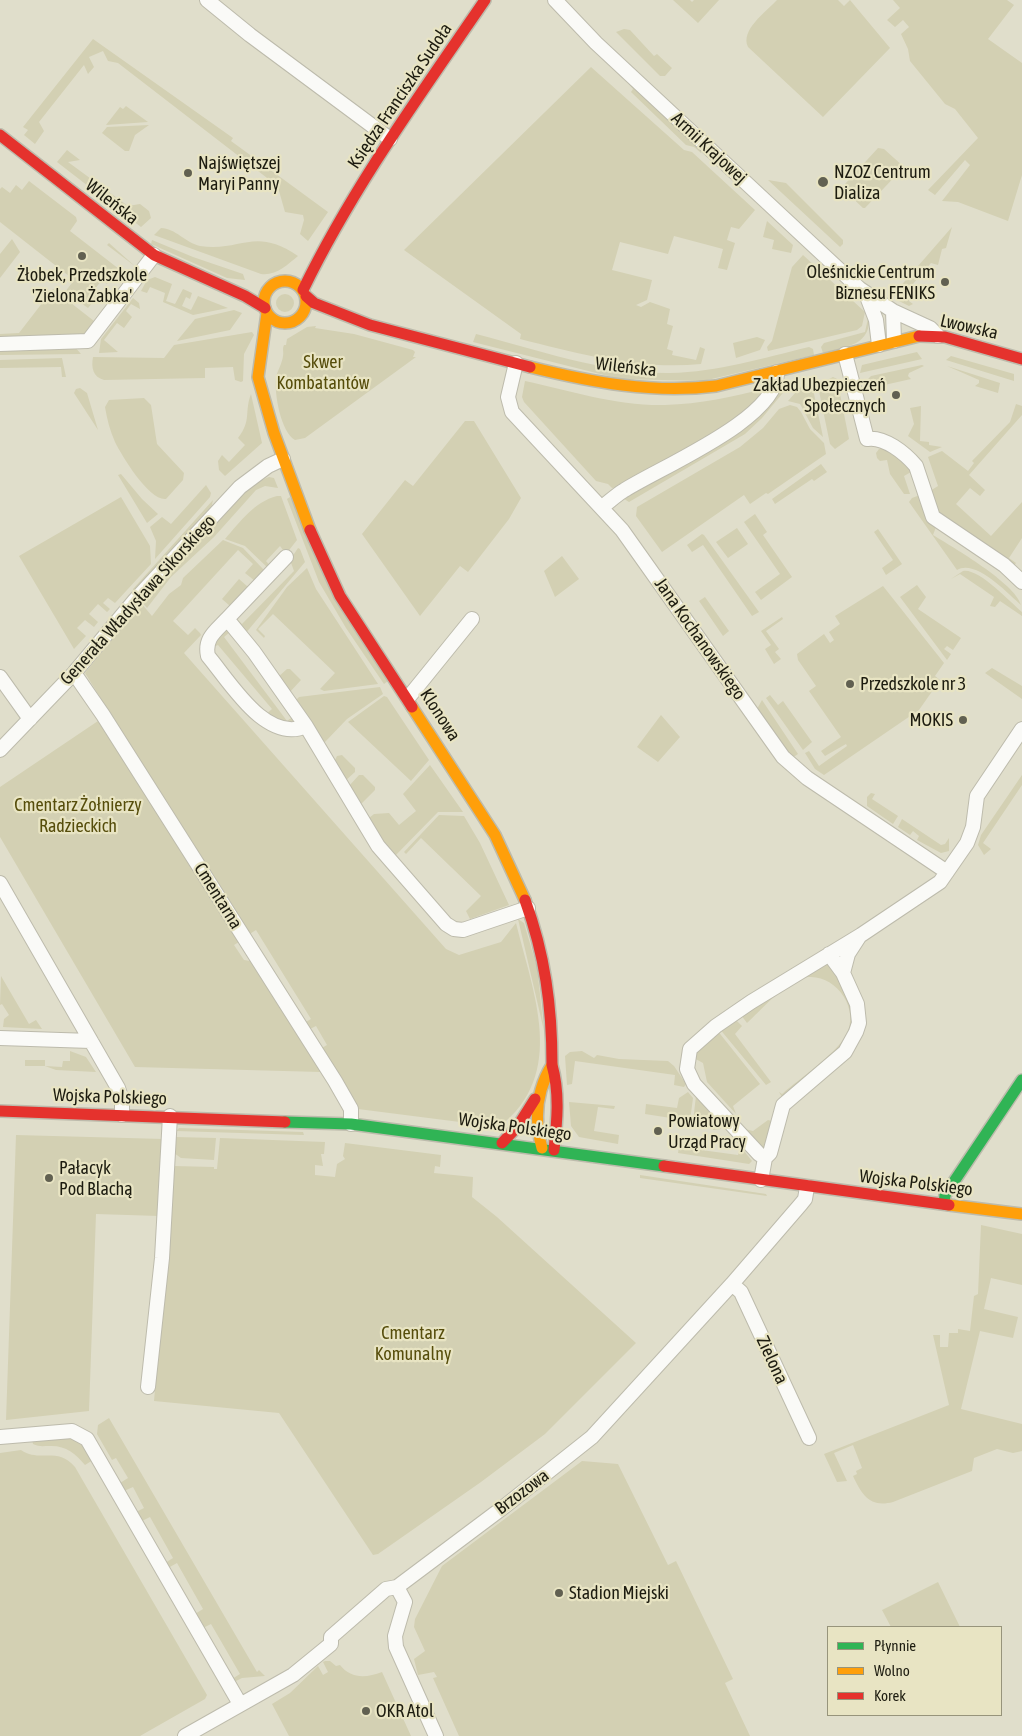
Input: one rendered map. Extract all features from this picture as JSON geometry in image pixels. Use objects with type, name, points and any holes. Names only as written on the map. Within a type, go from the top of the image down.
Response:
[{"type":"street","points":[[208,0],[250,36],[390,139]]},
{"type":"street","name":"Księdza Franciszka Sudoła","points":[[305,293],[344,212],[390,139],[485,0]]},
{"type":"street","name":"Armii Krajowej","points":[[555,0],[596,43],[866,294],[894,311],[930,328],[938,336]]},
{"type":"street","name":"Wileńska","points":[[0,135],[154,256],[256,302],[266,311]]},
{"type":"street","name":"Księdza Franciszka Sudoła","points":[[284,280],[300,266],[344,212]]},
{"type":"street","points":[[0,344],[88,341],[154,256]]},
{"type":"street","points":[[284,280],[295,282],[305,293],[306,307],[300,317],[288,323],[276,321],[266,311],[264,297],[269,287],[284,280]]},
{"type":"street","name":"Wileńska","points":[[211,281],[269,287]]},
{"type":"street","name":"Wileńska","points":[[305,293],[314,303],[370,325],[592,382],[646,389],[684,390],[716,386],[879,345]]},
{"type":"street","name":"Armii Krajowej","points":[[866,294],[876,320],[879,345]]},
{"type":"street","name":"Klonowa","points":[[266,311],[267,325],[258,377],[283,459],[329,576],[495,835],[528,908],[539,939],[548,985],[552,1034],[552,1065],[556,1075],[558,1117],[554,1150]]},
{"type":"street","points":[[894,311],[894,341]]},
{"type":"street","name":"Wileńska","points":[[300,317],[370,325]]},
{"type":"street","name":"Klonowa","points":[[263,394],[270,360],[277,339],[288,323]]},
{"type":"street","name":"Lwowska","points":[[879,345],[916,336],[938,336],[1022,359]]},
{"type":"street","points":[[845,354],[861,409],[867,439],[880,438],[911,460],[916,466],[933,517],[1004,564],[1022,582]]},
{"type":"street","name":"Jana Kochanowskiego","points":[[516,363],[508,398],[512,412],[602,507],[649,565],[783,757],[807,778],[948,872]]},
{"type":"street","points":[[602,507],[623,490],[712,442],[737,425],[755,410],[777,382],[777,372]]},
{"type":"street","name":"Generała Władysława Sikorskiego","points":[[0,750],[74,673],[135,600],[240,487],[268,466],[283,459]]},
{"type":"street","points":[[286,557],[209,638],[206,646],[208,656],[261,719],[286,729],[297,730],[306,726]]},
{"type":"street","points":[[408,698],[472,619]]},
{"type":"street","points":[[227,620],[249,646],[306,726],[378,846],[449,927],[464,930],[528,908]]},
{"type":"street","name":"Cmentarna","points":[[74,673],[103,715],[251,947],[351,1109],[351,1124]]},
{"type":"street","points":[[0,677],[30,719]]},
{"type":"street","points":[[765,1158],[758,1154],[733,1124],[694,1084],[688,1075],[687,1058],[690,1049],[716,1026],[740,1009],[861,935],[936,886],[948,872],[970,835],[977,796],[1022,728]]},
{"type":"street","points":[[0,883],[118,1088],[122,1100],[122,1115]]},
{"type":"street","points":[[843,973],[848,954],[861,935]]},
{"type":"street","points":[[761,1180],[765,1158],[770,1152],[783,1105],[845,1052],[853,1041],[859,1024],[859,1014],[853,994],[843,973],[829,954]]},
{"type":"street","points":[[0,1038],[91,1041]]},
{"type":"street","name":"Klonowa","points":[[542,1148],[535,1121],[541,1088],[546,1073],[552,1065]]},
{"type":"street","points":[[944,1204],[946,1195],[1022,1080]]},
{"type":"street","name":"Klonowa","points":[[502,1142],[523,1119],[541,1088]]},
{"type":"street","name":"Wojska Polskiego","points":[[0,1111],[351,1124],[502,1142],[807,1187],[1022,1214]]},
{"type":"street","points":[[148,1387],[162,1258],[170,1116]]},
{"type":"street","name":"Brzozowa","points":[[185,1736],[293,1675],[331,1644],[331,1637],[386,1589],[397,1587],[505,1506],[592,1437],[732,1284],[801,1204],[805,1199],[807,1187]]},
{"type":"street","name":"Zielona","points":[[732,1284],[741,1292],[809,1438]]},
{"type":"street","points":[[0,1437],[67,1430],[78,1432],[87,1439],[240,1704]]},
{"type":"street","points":[[397,1587],[405,1602],[395,1636],[396,1648],[436,1736]]},
{"type":"green space","points":[[673,0],[690,0],[692,2],[694,0],[719,0],[698,23]]},
{"type":"green space","points":[[777,0],[838,0],[844,6],[850,0],[890,48],[823,117],[748,47],[746,41],[751,28]]},
{"type":"green space","points":[[893,0],[1007,0],[1014,5],[988,39],[1022,63],[1022,175],[1008,221],[958,202],[942,201],[970,165],[965,160],[935,195],[928,190],[978,138],[955,109],[945,104],[910,61],[908,49],[901,34],[909,27],[903,20],[895,27],[887,20],[900,8]]},
{"type":"green space","points":[[624,29],[630,30],[654,56],[657,54],[672,68],[665,76],[660,76],[616,32]]},
{"type":"green space","points":[[93,39],[233,138],[231,141],[328,212],[308,241],[300,234],[304,220],[303,215],[285,212],[279,191],[271,181],[118,63],[108,61],[103,51],[89,57],[94,67],[88,74],[84,65],[39,122],[44,131],[35,144],[24,135],[28,130],[23,127]]},
{"type":"green space","points":[[591,67],[684,150],[692,152],[755,210],[739,229],[731,227],[727,240],[735,243],[727,270],[718,268],[723,249],[674,236],[668,254],[620,242],[612,270],[652,280],[647,300],[636,305],[641,307],[650,302],[670,309],[667,324],[673,326],[667,349],[673,351],[672,355],[696,360],[700,347],[705,349],[701,364],[655,365],[632,363],[587,355],[520,339],[521,334],[404,250]]},
{"type":"green space","points":[[620,74],[702,150],[701,153],[694,147],[686,145],[631,92],[633,89]]},
{"type":"green space","points":[[126,106],[148,122],[106,125],[120,107],[123,109]]},
{"type":"green space","points":[[149,125],[135,135],[129,151],[125,151],[102,133],[107,127]]},
{"type":"green space","points":[[878,148],[884,149],[904,167],[863,208],[844,190],[845,184]]},
{"type":"green space","points":[[67,150],[80,160],[68,162],[128,206],[140,204],[149,211],[151,218],[141,227],[57,162]]},
{"type":"green space","points":[[768,180],[786,183],[843,240],[843,244],[840,247]]},
{"type":"green space","name":"Żłobek, Przedszkole 'Zielona Żabka'","points":[[29,181],[76,217],[77,221],[70,231],[119,269],[107,284],[102,280],[94,290],[99,295],[88,308],[65,292],[74,280],[0,222],[0,189],[2,187],[10,193],[16,185],[22,190]]},
{"type":"green space","points":[[767,221],[793,245],[791,253],[772,249],[774,240],[763,237]]},
{"type":"green space","points":[[952,227],[946,248],[942,249],[938,265],[931,263],[907,291],[911,296],[909,301],[913,304],[909,306],[899,301],[900,298],[894,296],[898,289]]},
{"type":"green space","points":[[161,228],[171,230],[200,246],[227,246],[259,241],[283,247],[298,256],[276,272],[261,274],[154,235]]},
{"type":"green space","points":[[12,239],[20,252],[0,278],[0,254]]},
{"type":"green space","points":[[152,240],[193,257],[243,274],[245,280],[227,278],[151,244]]},
{"type":"green space","points":[[109,243],[135,266],[107,245]]},
{"type":"green space","points":[[803,255],[865,312],[862,326],[857,330],[768,351],[767,347],[772,341],[792,267]]},
{"type":"green space","points":[[136,267],[86,333],[79,336],[0,339],[0,334],[19,333],[53,289],[94,321]]},
{"type":"green space","points":[[155,277],[172,284],[166,301],[175,304],[183,289],[192,293],[190,299],[186,297],[182,306],[191,310],[198,296],[228,308],[193,315],[163,302],[165,293],[150,287],[147,293],[141,291],[147,280]]},
{"type":"green space","points":[[285,294],[293,299],[294,303],[289,311],[285,312],[277,307],[276,303],[281,295]]},
{"type":"green space","points":[[133,298],[139,303],[140,309],[131,304],[126,311],[132,317],[124,328],[117,323],[104,340],[118,352],[99,353],[101,339]]},
{"type":"green space","points":[[234,310],[242,313],[230,330],[177,341],[195,319]]},
{"type":"green space","points":[[869,314],[869,325],[862,339],[849,346],[823,353],[821,347],[824,343],[865,332]]},
{"type":"green space","name":"Skwer Kombatantów","points":[[316,326],[315,328],[354,334],[413,350],[415,352],[413,357],[416,357],[305,438],[295,440],[290,436],[282,421],[276,393],[276,378],[283,355],[283,346],[286,345],[287,339],[307,327]]},
{"type":"green space","points":[[252,332],[254,335],[244,354],[243,381],[241,382],[235,380],[233,367],[205,368],[205,378],[104,380],[97,377],[92,365],[93,357],[164,358],[174,345]]},
{"type":"green space","points":[[476,334],[572,360],[621,370],[646,372],[670,373],[706,370],[740,364],[809,347],[813,349],[814,355],[703,381],[620,379],[473,342]]},
{"type":"green space","points":[[757,337],[765,340],[760,350],[736,358],[733,343]]},
{"type":"green space","points":[[75,347],[81,354],[0,355],[0,350]]},
{"type":"green space","points":[[917,352],[922,359],[860,373],[862,365]]},
{"type":"green space","points":[[951,356],[1014,374],[1014,381],[946,360]]},
{"type":"green space","points":[[62,358],[66,377],[62,377],[61,367],[0,368],[0,360]]},
{"type":"green space","points":[[924,366],[909,373],[908,376],[911,379],[871,388],[868,379],[871,376]]},
{"type":"green space","points":[[947,366],[1000,383],[998,393],[975,386],[979,383],[979,380]]},
{"type":"green space","points":[[833,377],[837,379],[849,439],[835,449],[830,444],[819,391],[823,382]]},
{"type":"green space","points":[[525,381],[594,397],[647,405],[704,402],[767,388],[753,408],[732,424],[621,487],[612,488],[608,484],[596,481],[524,402],[522,397]]},
{"type":"green space","points":[[792,382],[762,418],[745,434],[629,502],[621,497],[680,463],[779,387]]},
{"type":"green space","points":[[803,384],[812,384],[823,437],[813,428],[800,404],[788,401]]},
{"type":"green space","points":[[80,388],[87,393],[98,430],[74,393],[76,389]]},
{"type":"green space","points":[[251,394],[262,443],[225,476],[219,470],[218,461],[222,455],[229,462],[245,445],[238,438],[245,426]]},
{"type":"green space","points":[[144,398],[151,405],[157,444],[184,473],[183,480],[166,499],[159,498],[144,486],[130,467],[115,442],[105,407],[109,400]]},
{"type":"green space","points":[[1016,404],[1022,406],[1022,415],[969,475],[985,490],[980,496],[970,488],[956,504],[991,536],[1022,502],[1022,538],[1009,558],[1016,563],[1013,567],[940,517],[930,491],[938,486],[928,457],[942,451],[968,471],[974,463],[972,461],[1010,422]]},
{"type":"green space","points":[[790,405],[797,407],[810,429],[824,443],[826,454],[768,494],[766,493],[750,504],[744,495],[662,552],[636,516],[637,507],[740,447],[763,428],[779,409]]},
{"type":"green space","points":[[921,406],[920,441],[942,447],[930,452],[908,436],[914,424],[910,408]]},
{"type":"green space","points":[[465,421],[474,421],[521,498],[509,519],[468,572],[460,566],[420,616],[362,534],[405,480],[413,486]]},
{"type":"green space","points":[[885,448],[911,467],[911,472],[904,476],[910,494],[904,494],[890,474],[887,460],[880,461],[877,458],[876,453],[879,449]]},
{"type":"green space","points":[[821,464],[827,472],[814,481],[812,479],[775,504],[772,499]]},
{"type":"green space","points":[[121,474],[142,499],[158,514],[147,523],[118,475]]},
{"type":"green space","points":[[269,477],[274,478],[278,488],[265,486],[256,490],[214,537],[171,577],[147,608],[142,602],[203,533],[239,497],[255,484]]},
{"type":"green space","points":[[206,485],[211,493],[210,497],[155,559],[156,541],[150,527],[162,517],[171,524]]},
{"type":"green space","points":[[920,495],[936,527],[933,535],[996,577],[1008,587],[1021,605],[982,573],[965,568],[957,570],[909,502],[912,498]]},
{"type":"green space","points":[[277,496],[281,496],[297,540],[286,554],[280,546],[266,561],[272,568],[270,570],[245,546],[225,539],[255,507]]},
{"type":"green space","points":[[121,497],[150,546],[151,564],[115,603],[108,598],[103,603],[110,609],[107,612],[98,604],[89,614],[98,622],[94,627],[85,620],[77,628],[86,636],[74,649],[19,556]]},
{"type":"green space","points":[[290,497],[388,681],[384,684],[346,628],[319,582],[287,499]]},
{"type":"green space","points":[[213,500],[211,509],[133,594],[133,589]]},
{"type":"green space","points":[[755,514],[767,532],[763,535],[792,577],[761,600],[755,592],[780,574],[744,522]]},
{"type":"green space","points":[[737,528],[748,544],[728,558],[716,542]]},
{"type":"green space","points":[[878,529],[902,564],[886,575],[882,568],[893,560],[874,532]]},
{"type":"green space","points":[[702,534],[759,612],[752,616],[703,545],[692,552],[687,545]]},
{"type":"green space","points":[[223,540],[243,548],[263,569],[263,573],[255,581],[245,573],[253,564],[238,550],[173,621],[188,635],[195,628],[201,635],[184,653],[446,949],[459,955],[501,942],[516,923],[536,1004],[540,1031],[539,1058],[533,1083],[520,1106],[499,1127],[358,1109],[320,1049],[327,1045],[316,1026],[308,1030],[304,1023],[311,1019],[256,930],[248,935],[85,673],[141,603],[152,616],[169,594],[181,585],[183,578]]},
{"type":"green space","points":[[298,548],[305,562],[245,634],[237,623],[236,618],[242,624],[294,571],[290,560]]},
{"type":"green space","points":[[562,556],[579,579],[555,597],[544,571]]},
{"type":"green space","points":[[307,568],[316,589],[378,684],[324,691],[320,689],[335,673],[273,614],[258,629],[265,636],[264,638],[256,630],[287,587]]},
{"type":"green space","points":[[963,571],[970,571],[986,580],[1022,612],[1022,616],[1000,601],[995,607],[990,606],[994,597],[960,574],[951,579]]},
{"type":"green space","points":[[239,579],[248,587],[230,606],[222,599]]},
{"type":"green space","points":[[917,585],[926,597],[918,609],[961,638],[953,650],[947,646],[944,649],[951,654],[947,660],[900,597]]},
{"type":"green space","name":"Przedszkole nr 3","points":[[883,586],[944,663],[935,676],[940,680],[919,710],[824,775],[815,769],[805,753],[809,751],[819,766],[847,746],[846,744],[825,756],[821,751],[841,737],[809,691],[816,686],[798,660],[797,654],[824,634],[830,643],[834,640],[829,632],[840,624],[835,616]]},
{"type":"green space","points":[[705,597],[729,631],[723,636],[699,601]]},
{"type":"green space","points":[[782,617],[783,619],[766,631],[779,649],[775,652],[781,659],[774,664],[765,649],[771,645],[761,631]]},
{"type":"green space","points":[[225,630],[231,631],[224,637],[287,721],[294,716],[295,719],[289,725],[265,715],[272,709],[218,645],[211,648],[212,641]]},
{"type":"green space","points":[[992,668],[1022,686],[1022,699],[985,673]]},
{"type":"green space","points":[[287,669],[290,669],[301,680],[289,693],[277,678]]},
{"type":"green space","points":[[380,687],[383,694],[347,719],[322,743],[295,701],[299,697]]},
{"type":"green space","points":[[770,695],[778,705],[783,701],[812,742],[803,750],[766,698]]},
{"type":"green space","points":[[384,696],[387,697],[429,760],[411,781],[348,722]]},
{"type":"green space","points":[[762,700],[798,754],[792,758],[778,742],[757,709]]},
{"type":"green space","points":[[661,715],[680,737],[658,762],[637,747]]},
{"type":"green space","name":"Cmentarz Żołnierzy Radzieckich","points":[[98,721],[239,942],[234,945],[244,960],[250,961],[321,1072],[135,1067],[0,837],[0,787]]},
{"type":"green space","points":[[342,755],[355,768],[355,772],[345,781],[334,762],[337,756]]},
{"type":"green space","points":[[430,765],[463,812],[438,812],[394,857],[381,842],[369,818],[374,814],[389,813],[399,825],[416,811],[403,794]]},
{"type":"green space","points":[[359,775],[363,775],[375,787],[375,790],[361,804],[349,786]]},
{"type":"green space","points":[[1022,775],[1022,785],[983,843],[991,849],[984,855],[978,845],[981,835]]},
{"type":"green space","points":[[871,793],[875,794],[872,799],[898,816],[893,824],[867,806],[867,797]]},
{"type":"green space","points":[[439,815],[464,816],[480,843],[509,905],[470,919],[466,911],[481,896],[421,838],[406,854],[404,852]]},
{"type":"green space","points":[[902,819],[941,845],[945,844],[949,838],[949,851],[941,853],[917,840],[919,836],[913,831],[910,835],[898,827]]},
{"type":"green space","points":[[518,919],[524,923],[537,967],[544,1031]]},
{"type":"green space","points":[[823,960],[830,964],[835,971],[849,1000],[852,1011],[851,1029],[841,1045],[833,1053],[782,1097],[779,1092],[782,1094],[826,1058],[846,1035],[850,1024],[847,1002],[841,992],[832,985],[823,979],[812,977],[793,982],[747,1023],[741,1015]]},
{"type":"green space","points":[[1,976],[29,1024],[36,1020],[42,1029],[3,1027],[4,1019],[9,1015],[2,1004],[0,1005]]},
{"type":"green space","points":[[735,1019],[742,1026],[735,1034],[771,1082],[766,1085],[719,1028]]},
{"type":"green space","points":[[717,1030],[760,1084],[733,1106],[736,1114],[707,1082],[703,1063],[692,1057]]},
{"type":"green space","points":[[70,1051],[86,1057],[96,1072],[56,1070],[45,1066],[62,1067],[63,1061],[70,1061]]},
{"type":"green space","points":[[582,1051],[594,1058],[597,1055],[619,1059],[668,1061],[674,1066],[686,1084],[684,1087],[674,1085],[675,1075],[575,1061],[572,1084],[567,1085],[565,1056],[570,1052]]},
{"type":"green space","points":[[25,1060],[45,1060],[45,1066],[25,1066]]},
{"type":"green space","points":[[688,1092],[693,1098],[690,1121],[645,1114],[646,1104],[677,1108],[679,1098]]},
{"type":"green space","points":[[696,1096],[719,1120],[721,1129],[713,1130],[713,1124],[693,1121]]},
{"type":"green space","points":[[569,1102],[615,1106],[614,1109],[598,1107],[594,1131],[619,1135],[618,1144],[579,1137],[571,1126]]},
{"type":"green space","points":[[768,1120],[775,1122],[764,1151],[745,1129],[753,1131]]},
{"type":"green space","points":[[179,1128],[303,1132],[304,1135],[176,1131]]},
{"type":"green space","points":[[16,1135],[164,1139],[159,1216],[96,1214],[89,1411],[6,1420]]},
{"type":"green space","points":[[175,1137],[216,1138],[214,1160],[181,1158],[174,1153]]},
{"type":"green space","name":"Cmentarz Komunalny","points":[[220,1138],[325,1142],[324,1154],[321,1154],[323,1166],[315,1165],[315,1175],[335,1177],[337,1164],[345,1159],[343,1156],[345,1143],[441,1155],[440,1167],[435,1166],[434,1173],[473,1177],[472,1197],[497,1217],[636,1343],[545,1434],[481,1482],[378,1554],[373,1555],[279,1413],[154,1401],[174,1166],[214,1167],[214,1169],[217,1169]]},
{"type":"green space","points":[[679,1147],[738,1155],[741,1147],[752,1161],[749,1164],[678,1153]]},
{"type":"green space","points":[[640,1175],[766,1194],[767,1196],[640,1178]]},
{"type":"green space","points":[[981,1225],[1022,1234],[1022,1285],[991,1278],[984,1309],[1018,1317],[1013,1338],[980,1331],[961,1409],[1022,1424],[1022,1451],[1013,1453],[997,1449],[974,1458],[972,1471],[893,1502],[878,1503],[864,1494],[853,1476],[857,1474],[856,1471],[862,1468],[853,1445],[834,1453],[847,1481],[837,1482],[824,1454],[949,1405],[933,1335],[940,1335],[940,1347],[948,1347],[949,1333],[958,1333],[958,1329],[970,1331],[974,1296],[978,1294]]},
{"type":"green space","points":[[109,1418],[257,1672],[259,1670],[265,1676],[242,1678],[234,1682],[232,1679],[240,1674],[211,1624],[203,1628],[195,1614],[203,1609],[177,1563],[168,1568],[165,1563],[173,1558],[150,1517],[142,1521],[136,1512],[144,1508],[133,1487],[124,1491],[120,1483],[128,1478],[116,1458],[112,1460],[97,1434],[98,1425]]},
{"type":"green space","points":[[72,1438],[82,1444],[93,1460],[85,1465],[65,1448],[37,1446],[33,1444],[32,1440]]},
{"type":"green space","points":[[21,1450],[28,1454],[62,1457],[75,1467],[207,1695],[205,1699],[140,1736],[0,1736],[0,1453]]},
{"type":"green space","name":"Stadion Miejski","points":[[582,1461],[618,1464],[668,1565],[676,1561],[733,1679],[725,1683],[750,1736],[459,1736],[433,1678],[437,1677],[434,1672],[418,1675],[414,1659],[425,1651],[414,1627],[415,1619],[442,1566]]},
{"type":"green space","points":[[938,1582],[960,1626],[890,1626],[882,1610]]},
{"type":"green space","points":[[330,1661],[336,1666],[340,1665],[349,1673],[359,1676],[382,1672],[411,1736],[289,1736],[272,1704],[290,1693],[318,1666],[323,1675],[328,1672],[323,1662]]},
{"type":"traffic: fast","points":[[944,1204],[945,1195],[1022,1080]]},
{"type":"traffic: fast","points":[[285,1122],[351,1124],[664,1166]]},
{"type":"traffic: slow","points":[[289,281],[297,284],[303,290],[306,302],[303,314],[297,320],[281,323],[273,320],[267,314],[264,298],[267,290],[273,284],[289,281]]},
{"type":"traffic: slow","points":[[267,313],[258,377],[274,433],[310,530]]},
{"type":"traffic: slow","points":[[530,367],[622,385],[669,389],[692,388],[716,386],[919,336]]},
{"type":"traffic: slow","points":[[412,707],[495,835],[525,900]]},
{"type":"traffic: slow","points":[[542,1148],[537,1116],[538,1105],[543,1085],[552,1065]]},
{"type":"traffic: slow","points":[[949,1205],[1022,1214]]},
{"type":"traffic: jam","points":[[303,290],[365,178],[485,0]]},
{"type":"traffic: jam","points":[[0,135],[154,255],[245,296],[265,308]]},
{"type":"traffic: jam","points":[[306,296],[314,303],[370,325],[530,367]]},
{"type":"traffic: jam","points":[[919,336],[945,337],[1022,359]]},
{"type":"traffic: jam","points":[[310,530],[340,596],[412,707]]},
{"type":"traffic: jam","points":[[525,900],[538,941],[549,1001],[552,1065],[557,1097],[554,1150]]},
{"type":"traffic: jam","points":[[502,1143],[518,1126],[535,1099]]},
{"type":"traffic: jam","points":[[0,1111],[285,1122]]},
{"type":"traffic: jam","points":[[664,1166],[949,1205]]},
{"type":"place","name":"Najświętszej Maryi Panny","points":[[188,173]]},
{"type":"place","name":"NZOZ Centrum Dializa","points":[[823,182]]},
{"type":"place","name":"Żłobek, Przedszkole 'Zielona Żabka'","points":[[82,256]]},
{"type":"place","name":"Oleśnickie Centrum Biznesu FENIKS","points":[[945,282]]},
{"type":"place","name":"Zakład Ubezpieczeń Społecznych","points":[[896,395]]},
{"type":"place","name":"Przedszkole nr 3","points":[[850,684]]},
{"type":"place","name":"MOKIS","points":[[963,720]]},
{"type":"place","name":"Powiatowy Urząd Pracy","points":[[658,1131]]},
{"type":"place","name":"Pałacyk Pod Blachą","points":[[49,1178]]},
{"type":"place","name":"Stadion Miejski","points":[[559,1593]]},
{"type":"place","name":"OKR Atol","points":[[366,1711]]}]
